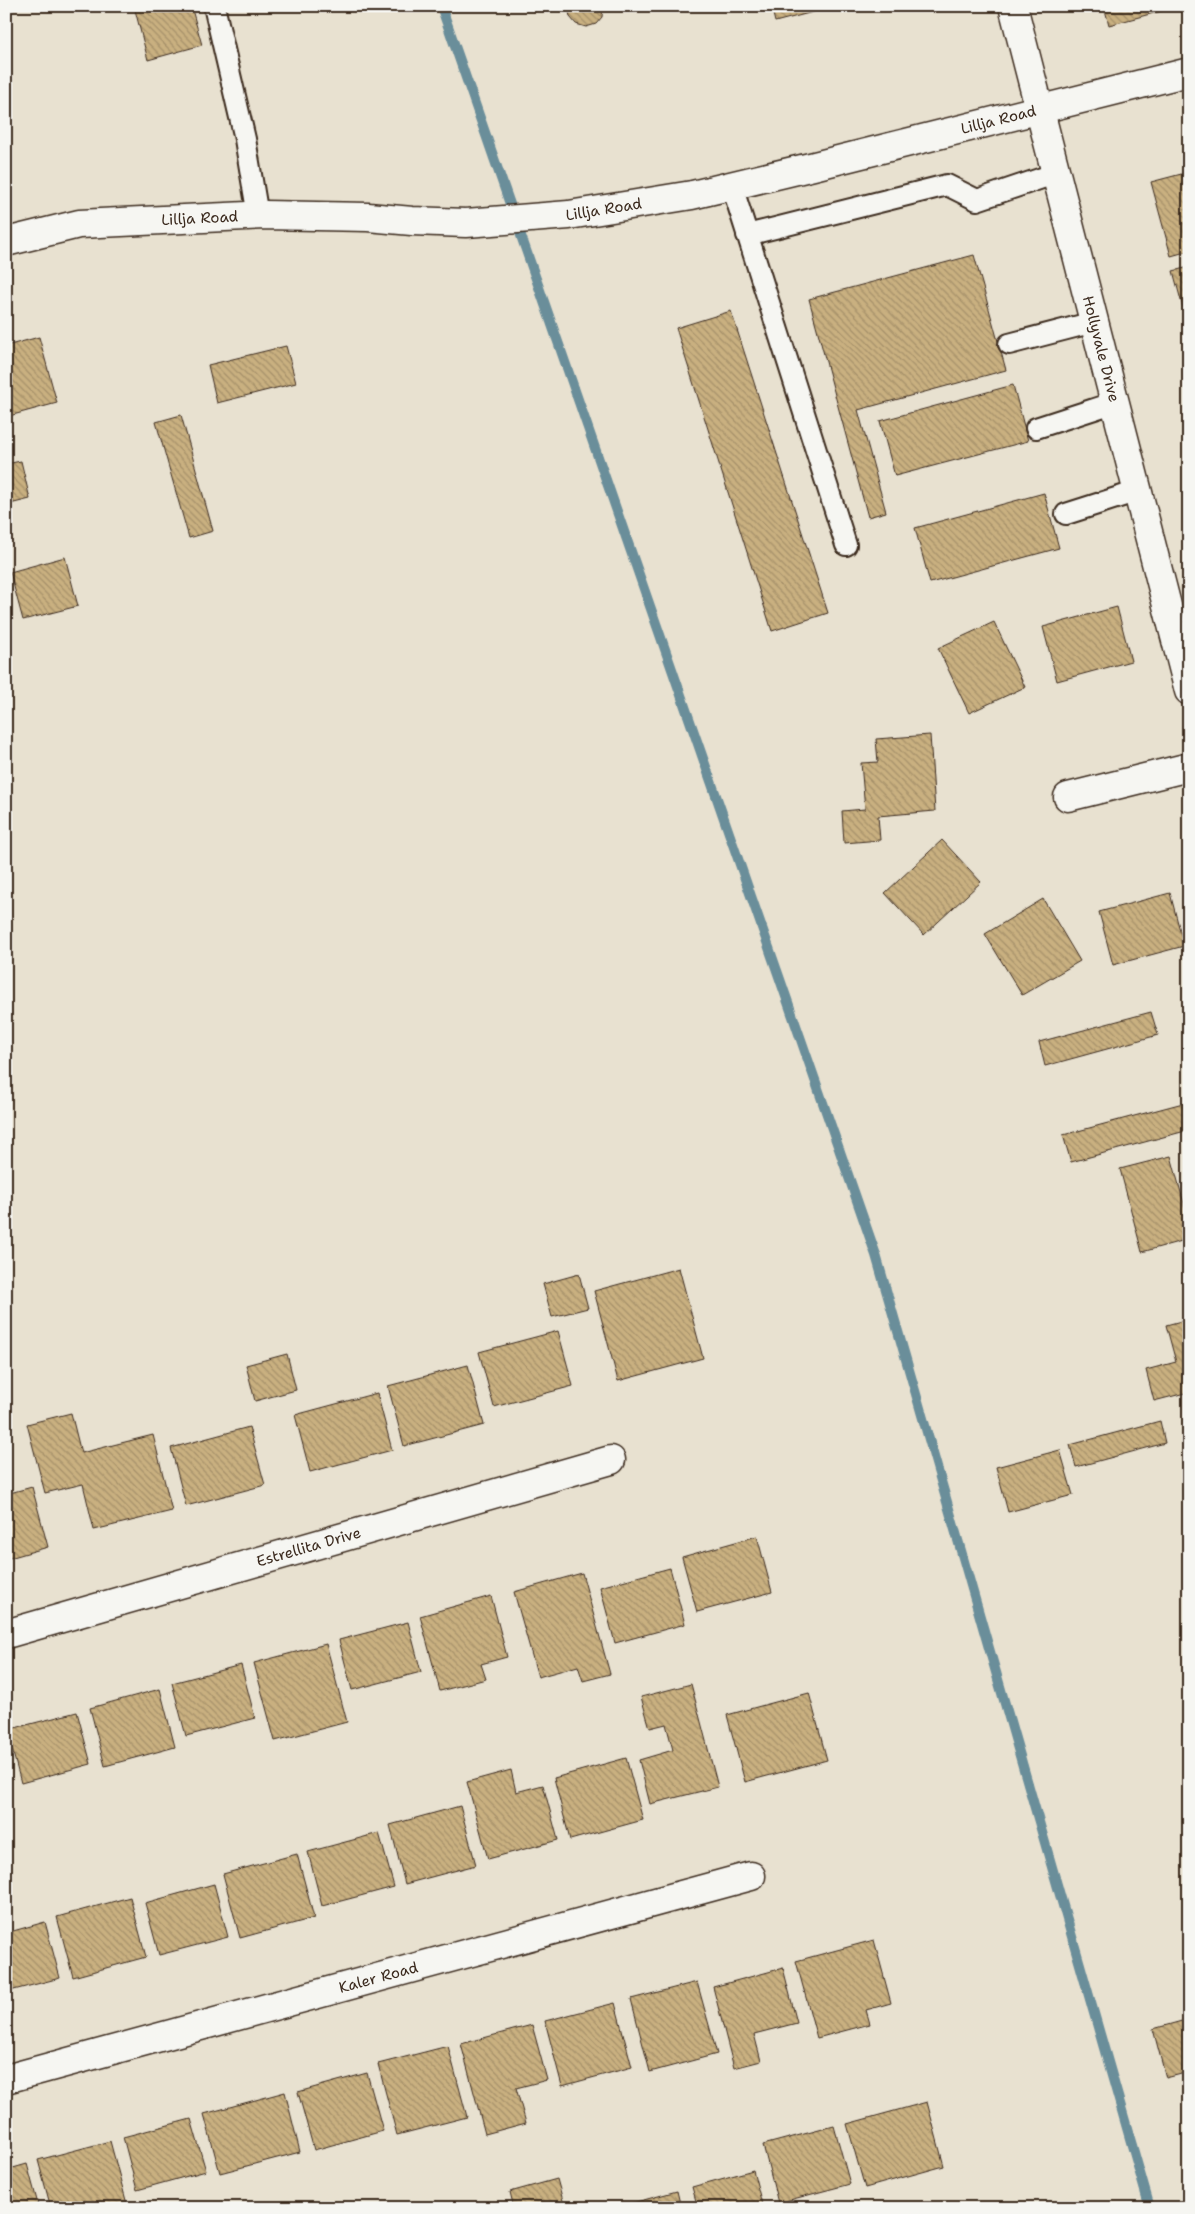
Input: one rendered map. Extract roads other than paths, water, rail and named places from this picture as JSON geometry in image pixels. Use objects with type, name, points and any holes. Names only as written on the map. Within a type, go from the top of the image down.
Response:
[{"type":"street","name":"Hollyvale Drive","points":[[1013,6],[1042,110],[1094,322],[1189,691]]},
{"type":"street","name":"Lillja Road","points":[[6,242],[79,224],[258,216],[368,217],[466,223],[552,216],[692,195],[732,186],[1189,72]]},
{"type":"street","points":[[1068,797],[1189,767]]},
{"type":"street","name":"Estrellita Drive","points":[[6,1634],[611,1460]]},
{"type":"street","name":"Kaler Road","points":[[6,2079],[751,1876]]},
{"type":"lane","points":[[214,6],[246,139],[258,216]]},
{"type":"lane","points":[[748,235],[947,185],[976,200],[1057,173]]},
{"type":"lane","points":[[732,186],[846,545]]},
{"type":"lane","points":[[1009,344],[1094,322]]},
{"type":"lane","points":[[1036,428],[1116,402]]},
{"type":"lane","points":[[1066,514],[1138,491]]},
{"type":"waterway","points":[[441,6],[876,1255],[1150,2208]]}]
